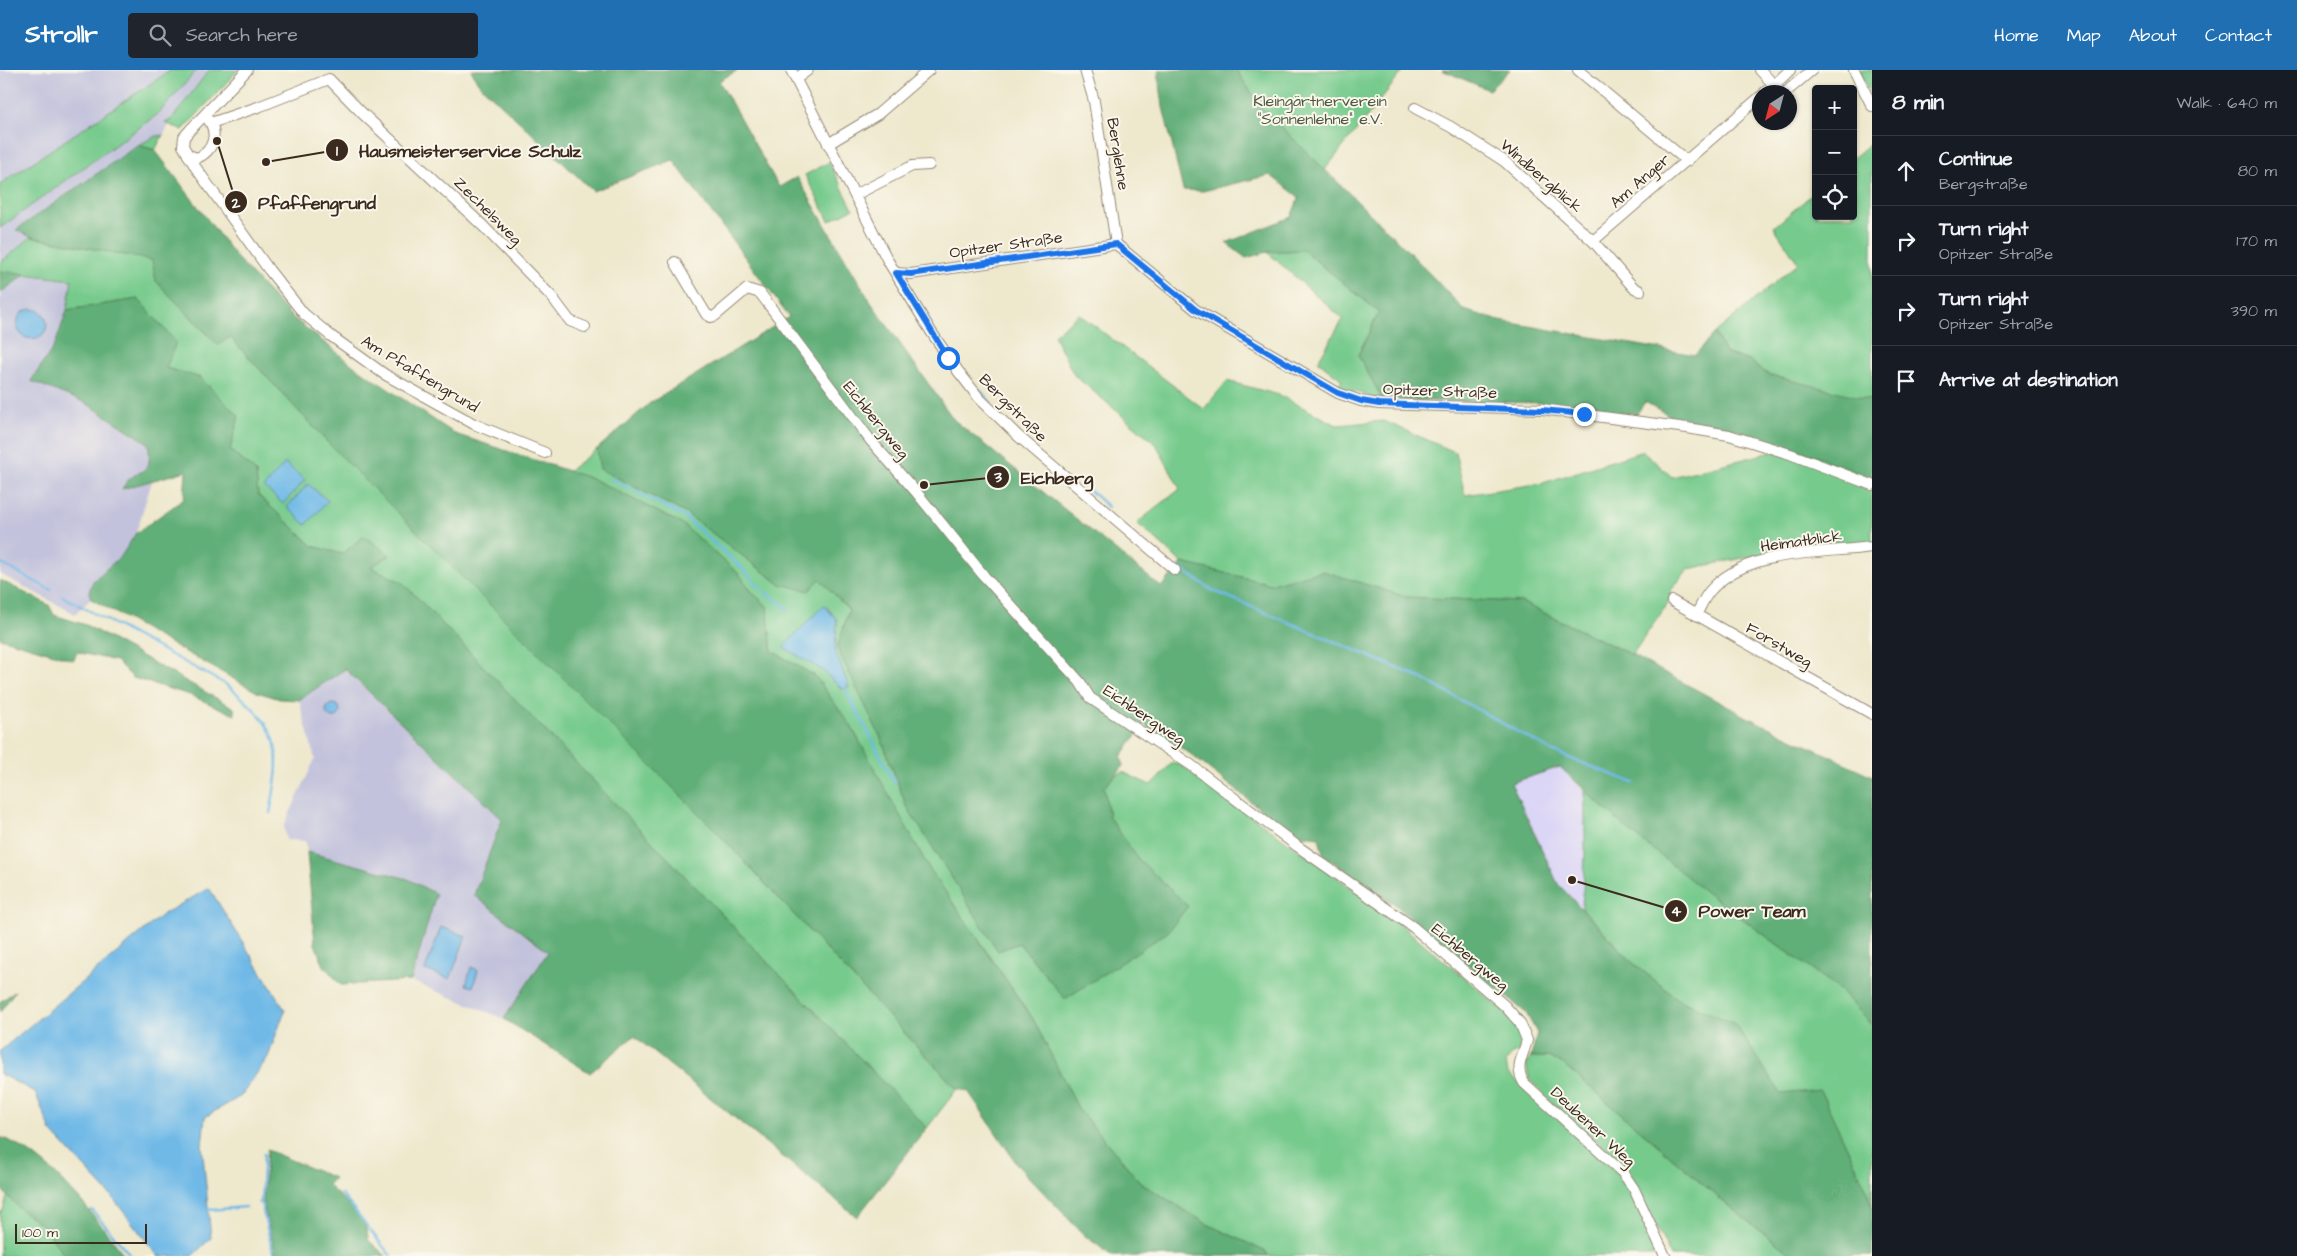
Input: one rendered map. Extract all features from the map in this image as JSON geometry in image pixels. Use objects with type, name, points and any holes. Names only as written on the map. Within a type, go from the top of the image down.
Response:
[{"type":"street","points":[[208,119],[214,142],[205,154],[197,158],[188,155],[184,146],[184,137],[208,119],[247,70]]},
{"type":"street","points":[[793,74],[808,70]]},
{"type":"street","points":[[828,144],[878,114],[930,70]]},
{"type":"street","name":"Berglehne","points":[[1084,70],[1094,101],[1116,244]]},
{"type":"street","points":[[1578,70],[1687,160]]},
{"type":"street","points":[[1760,70],[1773,85]]},
{"type":"street","points":[[1780,85],[1790,70]]},
{"type":"street","points":[[1794,85],[1811,70]]},
{"type":"street","points":[[1854,70],[1872,106]]},
{"type":"street","name":"Bergstraße","points":[[793,74],[896,273],[937,341],[979,398],[1057,471],[1175,570]]},
{"type":"street","name":"Zechelsweg","points":[[208,119],[258,107],[329,79],[496,240],[552,297],[570,321],[585,327]]},
{"type":"street","name":"Am Anger","points":[[1593,241],[1752,105]]},
{"type":"street","name":"Windbergblick","points":[[1415,108],[1450,127],[1504,161],[1593,241]]},
{"type":"street","name":"Am Pfaffengrund","points":[[188,155],[269,270],[300,308],[320,327],[384,374],[412,390],[474,424],[545,453]]},
{"type":"street","points":[[855,195],[912,166],[929,164]]},
{"type":"street","points":[[1593,241],[1633,287],[1640,291]]},
{"type":"street","name":"Opitzer Straße","points":[[896,273],[911,274],[1116,244],[1196,310],[1338,393],[1361,401],[1379,404],[1542,410],[1688,428],[1729,435],[1790,454],[1872,485]]},
{"type":"street","name":"Eichbergweg","points":[[675,262],[706,314],[715,316],[746,289],[760,294],[775,311],[796,343],[871,440],[917,493],[984,576],[1080,682],[1090,698],[1191,765],[1297,846],[1413,927],[1505,1006],[1520,1023],[1527,1040],[1525,1051]]},
{"type":"street","name":"Heimatblick","points":[[1696,615],[1709,592],[1725,577],[1753,563],[1787,555],[1872,547]]},
{"type":"street","name":"Forstweg","points":[[1672,601],[1872,714]]},
{"type":"street","name":"Deubener Weg","points":[[1525,1051],[1519,1062],[1518,1070],[1524,1083],[1623,1173],[1634,1189],[1665,1256]]},
{"type":"shaded area","points":[[0,70],[238,70],[183,130],[169,125],[155,150],[138,145],[17,229],[31,237],[0,263]]},
{"type":"shaded area","points":[[26,274],[73,280],[67,310],[55,345],[32,381],[86,403],[148,443],[151,459],[147,468],[126,482],[123,488],[152,481],[136,533],[122,555],[93,581],[89,592],[91,599],[75,614],[0,574],[0,293]]},
{"type":"shaded area","points":[[344,669],[502,819],[474,895],[548,952],[504,1019],[411,981],[436,894],[408,879],[307,852],[305,841],[286,840],[284,826],[315,759],[299,700]]},
{"type":"shaded area","points":[[1560,767],[1585,792],[1585,856],[1582,908],[1558,884],[1511,783]]},
{"type":"green space","points":[[171,70],[197,70],[158,114],[0,228],[0,184]]},
{"type":"green space","points":[[209,70],[238,70],[183,130],[165,123],[172,119]]},
{"type":"green space","points":[[471,70],[738,70],[719,81],[779,187],[797,177],[870,301],[954,420],[1161,587],[1182,563],[1271,584],[1323,571],[1406,597],[1521,602],[1632,655],[1747,717],[1872,776],[1872,1025],[1841,991],[1706,892],[1627,829],[1560,767],[1511,783],[1558,884],[1633,963],[1679,1000],[1735,1024],[1781,1094],[1820,1090],[1868,1192],[1872,1208],[1872,1255],[1793,1256],[1731,1208],[1563,1064],[1548,1057],[1531,1057],[1537,1033],[1526,1013],[1393,903],[1323,855],[1319,837],[1292,834],[1189,753],[1144,724],[1121,757],[1124,766],[1104,787],[1109,817],[1139,860],[1188,906],[1168,932],[1065,999],[1019,943],[998,951],[906,805],[881,738],[837,648],[849,610],[820,579],[809,591],[780,584],[687,514],[600,469],[597,449],[650,403],[789,317],[673,160],[593,191],[478,83]]},
{"type":"green space","points":[[1158,70],[1236,70],[1262,108],[1410,253],[1464,310],[1500,321],[1695,355],[1715,333],[1725,353],[1750,361],[1769,375],[1872,400],[1872,478],[1792,447],[1721,425],[1676,419],[1645,402],[1636,415],[1544,403],[1383,400],[1358,355],[1379,312],[1303,250],[1267,252],[1246,258],[1226,243],[1291,217],[1299,197],[1270,175],[1203,191],[1183,190],[1163,107]]},
{"type":"green space","name":"Kleingärtnerverein \"Sonnenlehne\" e.V.","points":[[1236,70],[1404,70],[1324,171],[1262,108]]},
{"type":"green space","points":[[1442,70],[1510,70],[1489,90]]},
{"type":"green space","points":[[1859,70],[1872,70],[1872,97]]},
{"type":"green space","points":[[163,135],[155,150],[138,145],[157,136]]},
{"type":"green space","points":[[1872,142],[1872,400],[1834,394],[1769,375],[1750,361],[1725,353],[1715,333],[1798,263],[1774,227],[1812,194],[1812,220],[1857,220],[1857,155]]},
{"type":"green space","points":[[138,145],[155,150],[236,257],[291,316],[354,366],[455,434],[593,479],[682,524],[739,574],[752,592],[767,606],[772,651],[815,676],[851,726],[927,865],[1033,1019],[1079,1110],[1141,1183],[1207,1224],[1266,1252],[1268,1256],[1112,1256],[1084,1235],[1019,1167],[968,1091],[957,1089],[716,831],[331,446],[230,337],[218,345],[156,281],[152,260],[31,237],[16,230]]},
{"type":"green space","points":[[829,162],[853,209],[829,221],[805,175]]},
{"type":"green space","points":[[31,237],[152,260],[156,281],[218,345],[230,337],[331,446],[716,831],[957,1089],[927,1128],[403,583],[370,567],[390,556],[342,554],[313,546],[258,495],[256,472],[230,450],[201,378],[166,368],[138,299],[67,310],[72,280],[0,271],[0,263]]},
{"type":"green space","points":[[1303,250],[1379,312],[1358,355],[1383,400],[1338,387],[1342,380],[1318,361],[1343,319],[1267,252]]},
{"type":"green space","points":[[0,271],[26,274],[0,293]]},
{"type":"green space","points":[[138,299],[176,342],[166,368],[201,378],[239,416],[230,450],[256,472],[258,495],[313,546],[342,554],[364,536],[390,555],[371,567],[403,583],[927,1128],[857,1217],[634,1036],[590,1073],[504,1019],[548,952],[474,895],[502,819],[345,669],[299,700],[280,699],[257,692],[91,599],[89,592],[93,581],[122,555],[136,533],[184,499],[186,471],[122,489],[127,481],[146,468],[149,463],[148,443],[86,403],[31,381],[55,345],[67,310]]},
{"type":"green space","points":[[1079,314],[1204,409],[1227,381],[1279,395],[1337,425],[1384,421],[1455,452],[1465,495],[1543,483],[1643,451],[1672,477],[1792,447],[1872,478],[1872,544],[1749,557],[1688,569],[1672,589],[1668,603],[1632,655],[1521,602],[1406,597],[1323,571],[1271,584],[1182,563],[1137,523],[1180,489],[1156,444],[1074,375],[1054,335]]},
{"type":"green space","points":[[597,449],[600,469],[687,514],[780,584],[820,579],[849,610],[837,648],[881,738],[906,805],[998,951],[1019,943],[1065,999],[1100,975],[1188,907],[1139,860],[1109,818],[1104,787],[1116,775],[1123,772],[1150,785],[1173,763],[1182,766],[1392,917],[1506,1013],[1518,1027],[1524,1041],[1520,1052],[1512,1054],[1506,1062],[1508,1073],[1617,1172],[1631,1192],[1662,1256],[1268,1256],[1266,1252],[1207,1224],[1141,1183],[1079,1110],[1033,1019],[927,865],[851,726],[815,676],[772,651],[767,606],[752,592],[739,574],[682,524],[593,479],[567,472]],"holes":[[[825,605],[837,620],[835,651],[849,687],[842,689],[822,670],[783,647]]]},
{"type":"green space","points":[[0,580],[49,605],[54,615],[86,625],[234,708],[235,715],[190,695],[133,678],[116,661],[77,652],[74,660],[0,638]]},
{"type":"green space","points":[[1585,792],[1706,892],[1841,991],[1872,1025],[1872,1208],[1868,1192],[1838,1128],[1781,1094],[1735,1024],[1679,1000],[1633,963],[1582,908],[1585,856]]},
{"type":"green space","points":[[307,852],[408,879],[436,894],[411,981],[341,985],[324,966],[315,944]]},
{"type":"green space","points":[[15,991],[0,1012],[0,1002]]},
{"type":"green space","points":[[1531,1057],[1548,1057],[1563,1064],[1731,1208],[1793,1256],[1671,1256],[1626,1166],[1548,1100],[1529,1079],[1526,1064]]},
{"type":"green space","points":[[0,1137],[36,1157],[53,1172],[85,1205],[125,1256],[65,1256],[43,1226],[19,1208],[0,1188]]},
{"type":"green space","points":[[267,1150],[334,1178],[328,1185],[359,1217],[364,1224],[368,1240],[386,1256],[276,1256],[263,1203]]},
{"type":"green space","points":[[8,1194],[19,1208],[43,1226],[65,1256],[0,1256],[0,1213],[3,1210]]},
{"type":"water","points":[[32,309],[42,314],[47,324],[42,334],[32,339],[22,334],[17,324],[22,314]]},
{"type":"water","points":[[285,463],[305,480],[283,504],[264,487]]},
{"type":"water","points":[[308,484],[328,501],[306,525],[287,507]]},
{"type":"water","points":[[824,605],[837,620],[835,651],[849,687],[842,689],[822,670],[783,647]]},
{"type":"water","points":[[333,704],[338,706],[340,711],[338,716],[333,718],[328,716],[326,711],[328,706]]},
{"type":"water","points":[[209,888],[285,1010],[268,1057],[241,1096],[205,1117],[202,1145],[211,1238],[192,1256],[158,1256],[112,1197],[51,1131],[35,1092],[0,1074],[0,1051],[162,915]]},
{"type":"water","points":[[441,927],[466,936],[450,979],[425,970]]},
{"type":"water","points":[[471,967],[478,970],[473,987],[466,985]]},
{"type":"waterway","points":[[978,388],[991,403]]},
{"type":"waterway","points":[[612,479],[685,517],[743,569],[761,589]]},
{"type":"waterway","points":[[1088,489],[1108,507]]},
{"type":"waterway","points":[[0,563],[51,590]]},
{"type":"waterway","points":[[1178,567],[1212,590],[1421,678],[1554,752],[1634,783]]},
{"type":"waterway","points":[[765,592],[788,609]]},
{"type":"waterway","points":[[62,596],[227,685],[255,711],[268,727],[275,744],[276,778],[270,813]]},
{"type":"waterway","points":[[844,687],[895,783]]},
{"type":"waterway","points":[[261,1202],[264,1154]]},
{"type":"waterway","points":[[341,1194],[391,1256]]},
{"type":"waterway","points":[[259,1203],[261,1203],[274,1256]]},
{"type":"waterway","points":[[208,1210],[246,1207]]},
{"type":"waterway","points":[[92,1210],[131,1256]]},
{"type":"place","name":"Pfaffengrund","points":[[217,141]]},
{"type":"place","name":"Hausmeisterservice Schulz","points":[[266,162]]},
{"type":"place","name":"Eichberg","points":[[924,485]]},
{"type":"place","name":"Power Team","points":[[1572,880]]},
{"type":"route","points":[[948,358],[896,273],[911,274],[1116,244],[1196,310],[1338,393],[1361,401],[1379,404],[1542,410],[1584,414]]}]
